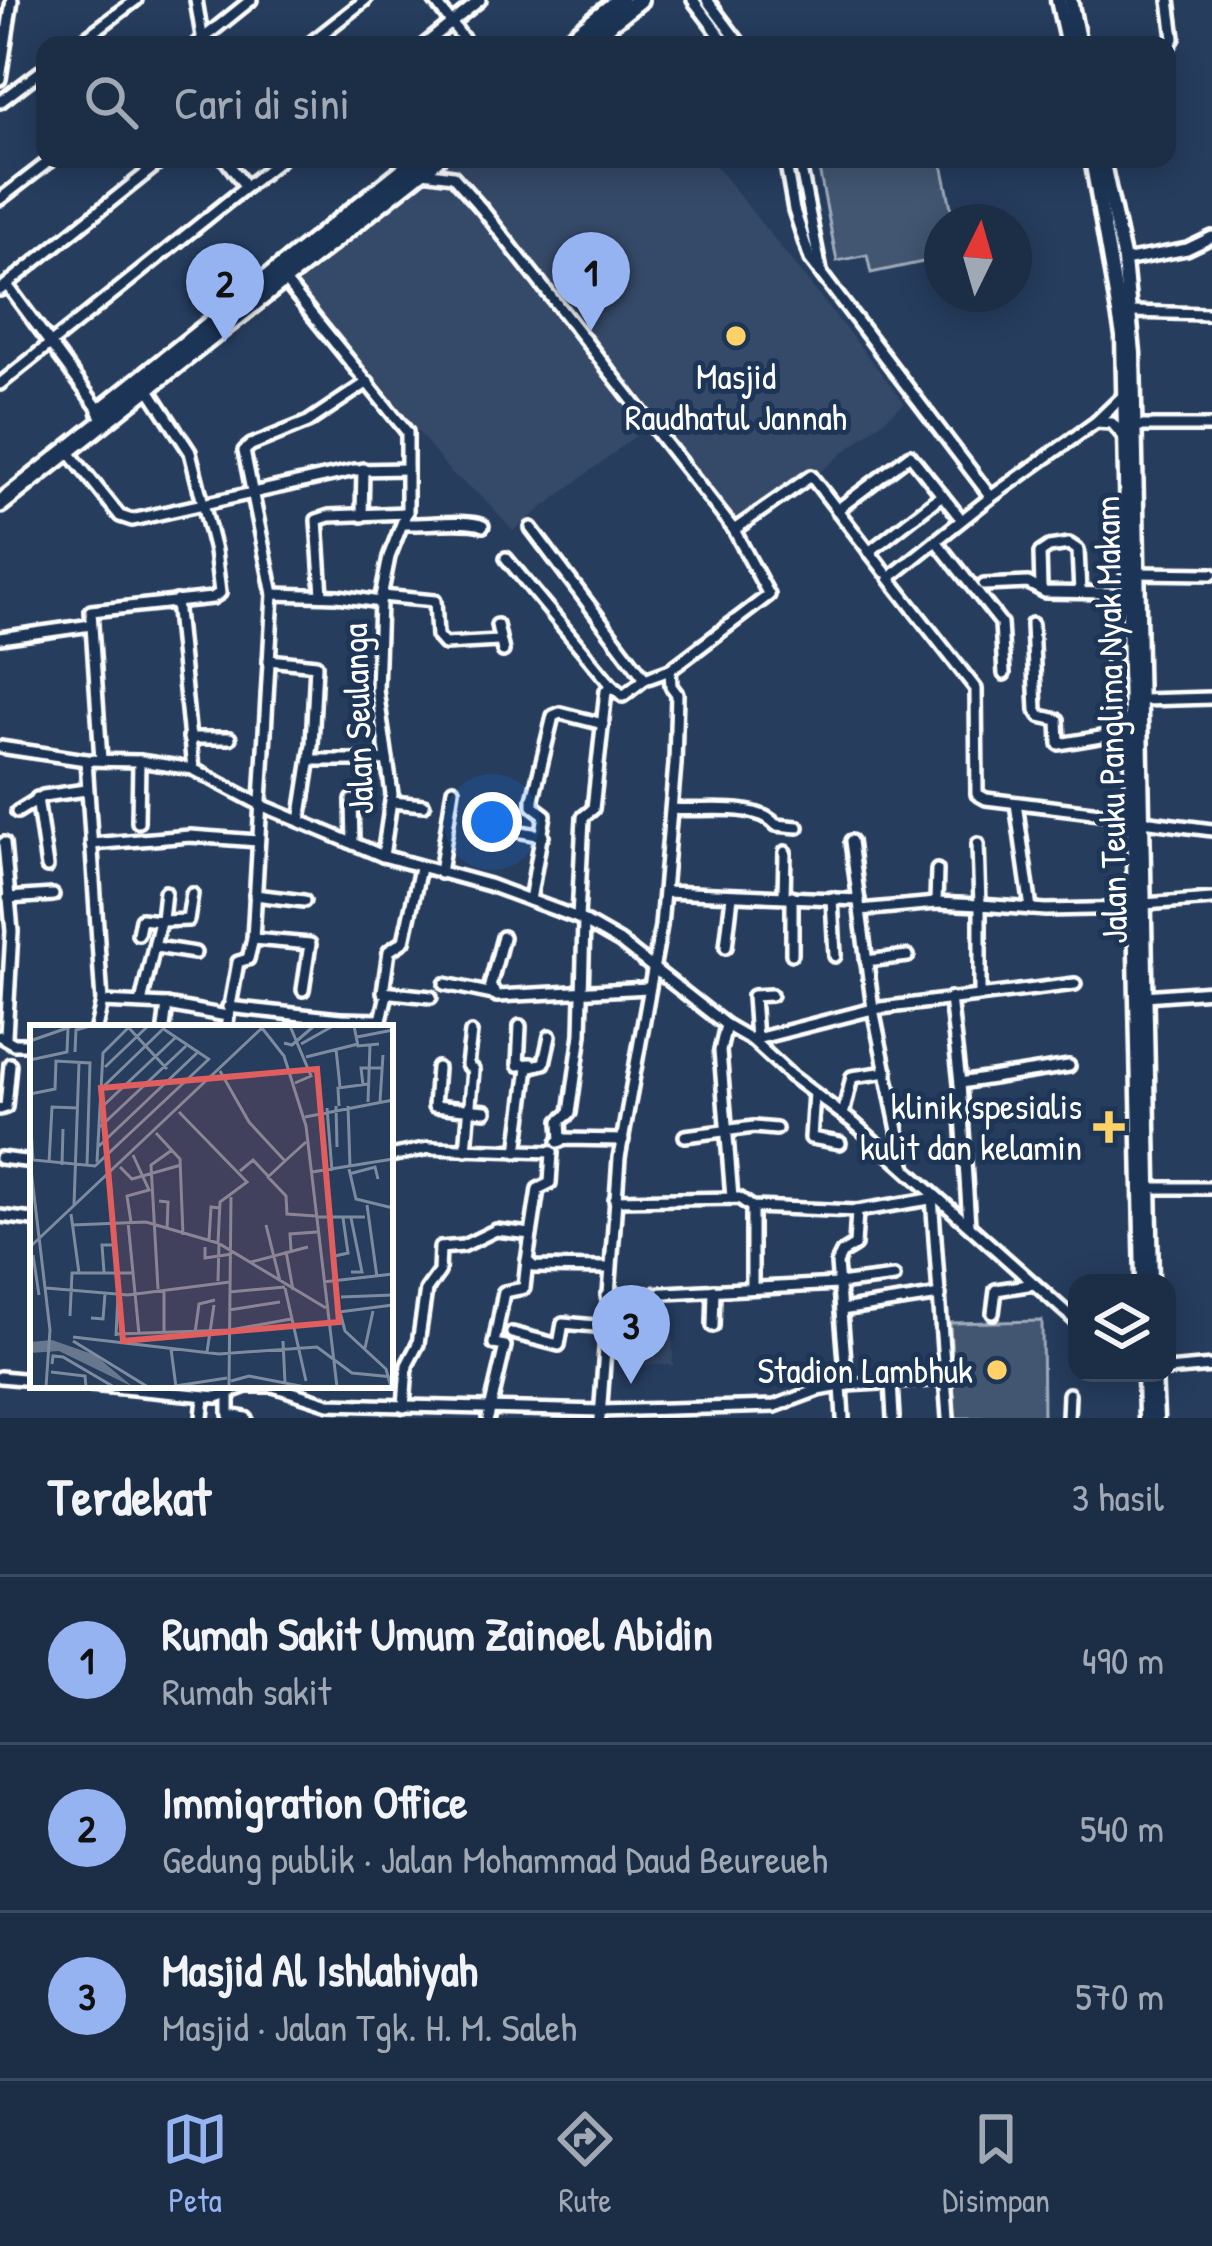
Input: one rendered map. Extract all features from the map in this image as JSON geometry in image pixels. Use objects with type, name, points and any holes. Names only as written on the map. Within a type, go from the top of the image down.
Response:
[{"type":"highway","points":[[574,36],[620,0]]},
{"type":"highway","points":[[592,36],[639,0]]},
{"type":"highway","points":[[0,504],[284,280],[415,168]]},
{"type":"highway","points":[[0,492],[380,197]]},
{"type":"main road","points":[[1058,0],[1066,36]]},
{"type":"main road","points":[[1070,0],[1077,36]]},
{"type":"main road","name":"Jalan Teuku Panglima Nyak Makam","points":[[1094,168],[1121,309],[1138,708],[1130,732],[1138,819]]},
{"type":"main road","name":"Jalan Teuku Panglima Nyak Makam","points":[[1104,168],[1131,312],[1147,1274]]},
{"type":"main road","name":"Jalan Teuku Panglima Nyak Makam","points":[[1139,906],[1145,996],[1144,1188]]},
{"type":"main road","points":[[1145,1382],[1146,1418]]},
{"type":"main road","points":[[1154,1382],[1156,1418]]},
{"type":"street","points":[[0,79],[12,0]]},
{"type":"street","points":[[88,36],[136,0]]},
{"type":"street","points":[[196,0],[199,36]]},
{"type":"street","points":[[208,36],[251,0]]},
{"type":"street","points":[[319,36],[365,0]]},
{"type":"street","points":[[434,0],[461,36]]},
{"type":"street","points":[[435,36],[480,0]]},
{"type":"street","points":[[693,0],[720,36]]},
{"type":"street","points":[[706,0],[734,36]]},
{"type":"street","points":[[1168,0],[1174,36]]},
{"type":"street","points":[[0,102],[36,75]]},
{"type":"street","points":[[0,199],[40,168]]},
{"type":"street","points":[[100,412],[4,288],[153,168]]},
{"type":"street","points":[[232,168],[246,187]]},
{"type":"street","points":[[0,384],[270,168]]},
{"type":"street","points":[[428,168],[453,176],[734,530],[769,595],[670,670],[645,679],[623,696],[506,558]]},
{"type":"street","points":[[453,168],[453,176]]},
{"type":"street","points":[[786,168],[810,259],[991,496]]},
{"type":"street","points":[[800,168],[821,274]]},
{"type":"street","points":[[794,210],[810,208]]},
{"type":"street","points":[[1124,261],[1187,248],[1212,237]]},
{"type":"street","name":"Jalan Seulanga","points":[[284,280],[405,427],[405,518],[380,599],[376,679],[392,802],[383,856]]},
{"type":"street","points":[[1131,312],[1207,314]]},
{"type":"street","points":[[228,1017],[238,962],[248,959],[253,939],[273,594],[244,451],[308,422],[368,382]]},
{"type":"street","points":[[101,760],[93,610],[216,598],[220,593],[184,438],[148,388]]},
{"type":"street","points":[[1124,395],[1096,422],[991,496],[889,578],[976,689],[977,794],[1212,830]]},
{"type":"street","points":[[1096,422],[1115,424],[1124,437]]},
{"type":"street","points":[[1134,426],[1212,426]]},
{"type":"street","points":[[68,451],[125,519],[141,520],[363,470],[407,469]]},
{"type":"street","points":[[838,510],[910,455],[958,515]]},
{"type":"street","points":[[362,516],[363,470]]},
{"type":"street","points":[[734,530],[812,476],[885,572]]},
{"type":"street","points":[[869,552],[942,495]]},
{"type":"street","points":[[322,595],[317,520],[362,516],[483,526]]},
{"type":"street","points":[[531,528],[645,679]]},
{"type":"street","points":[[936,542],[1001,623],[1004,674]]},
{"type":"street","points":[[1042,591],[1039,554],[1070,544],[1078,550],[1080,592]]},
{"type":"street","points":[[1137,573],[1212,574]]},
{"type":"street","points":[[984,585],[1031,583],[1042,591],[1103,590],[1112,595],[1113,735]]},
{"type":"street","points":[[273,594],[436,602],[437,635],[444,644],[501,646],[497,625]]},
{"type":"street","points":[[176,601],[193,769]]},
{"type":"street","points":[[1032,624],[1036,710],[1040,716],[1058,720],[1059,744],[1130,732]]},
{"type":"street","points":[[0,638],[91,625]]},
{"type":"street","points":[[269,660],[316,665],[301,821]]},
{"type":"street","points":[[600,1415],[615,1200],[665,892],[676,694],[670,670]]},
{"type":"street","points":[[490,1412],[505,1346],[494,1344],[504,1292],[524,1288],[538,1189],[550,1183],[552,1152],[561,1140],[560,1121],[570,1113],[584,991],[583,817],[593,806],[606,691],[612,686]]},
{"type":"street","points":[[1138,708],[1212,698]]},
{"type":"street","points":[[530,900],[545,813],[532,804],[553,716],[560,713],[602,724]]},
{"type":"street","points":[[189,738],[230,738]]},
{"type":"street","points":[[0,747],[193,769],[261,805],[383,856],[581,919],[620,942],[726,1025],[754,1039],[907,1168],[932,1196],[1068,1314]]},
{"type":"street","points":[[86,760],[102,1002],[97,1025]]},
{"type":"street","points":[[310,760],[387,760]]},
{"type":"street","points":[[138,822],[139,761]]},
{"type":"street","points":[[440,873],[453,789]]},
{"type":"street","points":[[17,812],[37,798],[86,790]]},
{"type":"street","points":[[37,798],[47,867]]},
{"type":"street","points":[[352,800],[353,844]]},
{"type":"street","points":[[392,802],[424,805]]},
{"type":"street","points":[[1016,803],[1031,909]]},
{"type":"street","points":[[672,809],[751,809],[776,826],[798,826]]},
{"type":"street","points":[[474,823],[543,836]]},
{"type":"street","points":[[91,844],[190,836],[258,841]]},
{"type":"street","points":[[851,841],[873,1009],[907,1168]]},
{"type":"street","points":[[3,1036],[8,898],[3,879],[4,843]]},
{"type":"street","points":[[977,844],[980,994]]},
{"type":"street","points":[[785,853],[792,953]]},
{"type":"street","points":[[420,868],[404,941],[389,952],[383,992],[431,997]]},
{"type":"street","points":[[937,870],[937,903]]},
{"type":"street","points":[[784,873],[802,872]]},
{"type":"street","points":[[141,1004],[165,892]]},
{"type":"street","points":[[665,892],[832,898],[860,905],[937,903],[1031,909],[1212,899]]},
{"type":"street","points":[[138,934],[140,920],[188,920],[192,894]]},
{"type":"street","points":[[8,898],[53,895]]},
{"type":"street","points":[[255,895],[304,901]]},
{"type":"street","points":[[727,947],[732,896]]},
{"type":"street","points":[[832,898],[835,956]]},
{"type":"street","points":[[493,994],[490,986],[503,937]]},
{"type":"street","points":[[253,939],[310,944],[303,990]]},
{"type":"street","points":[[156,947],[195,953]]},
{"type":"street","points":[[866,961],[908,956]]},
{"type":"street","points":[[445,984],[493,994],[649,988]]},
{"type":"street","points":[[754,1039],[873,1009],[1075,984]]},
{"type":"street","points":[[1145,996],[1212,991]]},
{"type":"street","points":[[102,1002],[167,1005],[228,1017],[340,1023],[381,1020],[387,994]]},
{"type":"street","points":[[754,1039],[753,996],[771,994]]},
{"type":"street","points":[[950,998],[969,1225]]},
{"type":"street","points":[[164,1025],[167,1005]]},
{"type":"street","points":[[726,1025],[720,1051],[732,1198]]},
{"type":"street","points":[[520,1026],[518,1065],[544,1063],[550,1036]]},
{"type":"street","points":[[466,1150],[471,1033]]},
{"type":"street","points":[[0,1109],[6,1107],[10,1064]]},
{"type":"street","points":[[518,1152],[531,1064]]},
{"type":"street","points":[[960,1083],[1069,1066]]},
{"type":"street","points":[[437,1068],[434,1106],[486,1111]]},
{"type":"street","points":[[843,1115],[852,1077],[887,1072]]},
{"type":"street","points":[[814,1093],[811,1138],[840,1143]]},
{"type":"street","points":[[685,1136],[776,1129]]},
{"type":"street","points":[[561,1140],[623,1140]]},
{"type":"street","points":[[393,1156],[425,1148],[552,1152]]},
{"type":"street","points":[[0,1158],[30,1162]]},
{"type":"street","points":[[1144,1188],[1212,1187]]},
{"type":"street","points":[[615,1200],[732,1198],[752,1207],[856,1211],[932,1196]]},
{"type":"street","points":[[932,1196],[948,1418]]},
{"type":"street","points":[[752,1207],[752,1287]]},
{"type":"street","points":[[843,1418],[837,1263],[857,1238],[856,1211]]},
{"type":"street","points":[[0,1216],[30,1220]]},
{"type":"street","points":[[596,1220],[613,1222]]},
{"type":"street","points":[[404,1407],[407,1365],[418,1344],[426,1290],[439,1272],[440,1248],[463,1246],[496,1230],[531,1234]]},
{"type":"street","points":[[527,1261],[534,1267],[609,1268]]},
{"type":"street","points":[[607,1296],[838,1284],[893,1276]]},
{"type":"street","points":[[993,1313],[996,1290],[1034,1285]]},
{"type":"street","points":[[713,1326],[714,1290]]},
{"type":"street","points":[[841,1310],[940,1295]]},
{"type":"street","points":[[512,1333],[559,1345],[563,1323],[606,1327]]},
{"type":"street","points":[[1176,1369],[1212,1366]]},
{"type":"street","points":[[0,1377],[30,1380]]},
{"type":"street","points":[[275,1388],[319,1404],[600,1415],[730,1414],[776,1412],[818,1390],[946,1378]]},
{"type":"street","points":[[891,1381],[893,1418]]},
{"type":"street","points":[[162,1389],[204,1396],[232,1389],[229,1415],[246,1418]]},
{"type":"street","points":[[1068,1418],[1069,1394]]},
{"type":"street","points":[[202,1418],[204,1396]]},
{"type":"shaded area","points":[[441,168],[717,168],[905,403],[746,532],[656,420],[513,531],[450,472],[289,280]]},
{"type":"shaded area","points":[[819,168],[943,168],[950,204],[924,204],[924,262],[871,273],[867,255],[837,261]]},
{"type":"shaded area","points":[[672,1320],[673,1365],[622,1365],[622,1352],[636,1352],[636,1323]]},
{"type":"shaded area","name":"Stadion Lambhuk","points":[[1042,1321],[1043,1418],[955,1418],[950,1323]]},
{"type":"place","name":"Rumah Sakit Umum Zainoel Abidin","points":[[591,331]]},
{"type":"place","name":"Masjid Raudhatul Jannah","points":[[736,336]]},
{"type":"place","name":"Immigration Office","points":[[225,342]]},
{"type":"place","name":"klinik spesialis kulit dan kelamin","points":[[1109,1127]]},
{"type":"place","name":"Stadion Lambhuk","points":[[997,1370]]},
{"type":"place","name":"Masjid Al Ishlahiyah","points":[[631,1384]]}]
